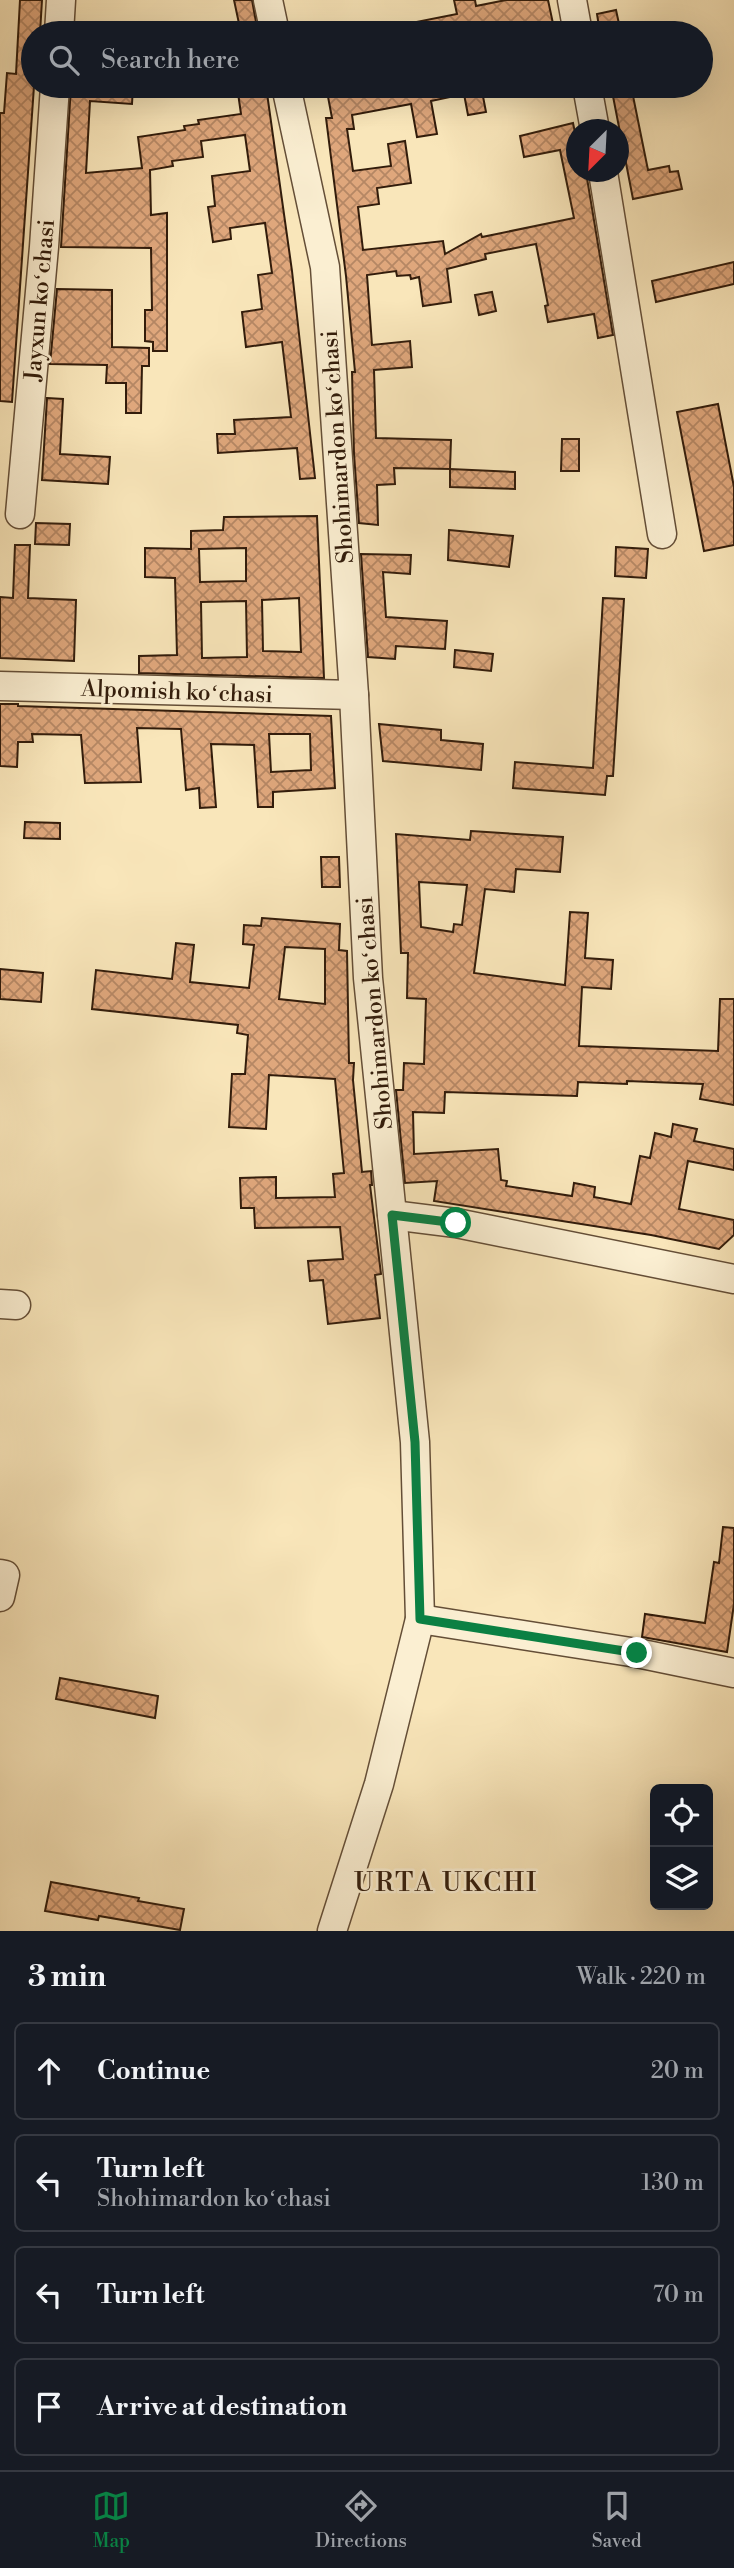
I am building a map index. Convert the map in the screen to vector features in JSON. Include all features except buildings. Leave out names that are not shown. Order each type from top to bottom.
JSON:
[{"type":"street","points":[[60,21],[61,0]]},
{"type":"street","points":[[268,0],[272,21]]},
{"type":"street","points":[[572,0],[576,21]]},
{"type":"street","name":"Jayxun koʻchasi","points":[[20,514],[54,98]]},
{"type":"street","name":"Shohimardon koʻchasi","points":[[289,98],[325,267],[354,695],[368,978],[415,1442],[420,1619],[379,1784],[332,1931]]},
{"type":"street","points":[[589,98],[593,119]]},
{"type":"street","points":[[605,182],[662,534]]},
{"type":"street","name":"Alpomish koʻchasi","points":[[0,686],[354,695]]},
{"type":"street","points":[[392,1215],[456,1223],[734,1279]]},
{"type":"street","points":[[0,1574],[5,1575],[0,1597]]},
{"type":"street","points":[[420,1619],[637,1653],[734,1673]]},
{"type":"district","name":"URTA UKCHI","points":[[446,1882]]},
{"type":"route","points":[[456,1223],[392,1215],[415,1442],[420,1619],[637,1653]]}]
